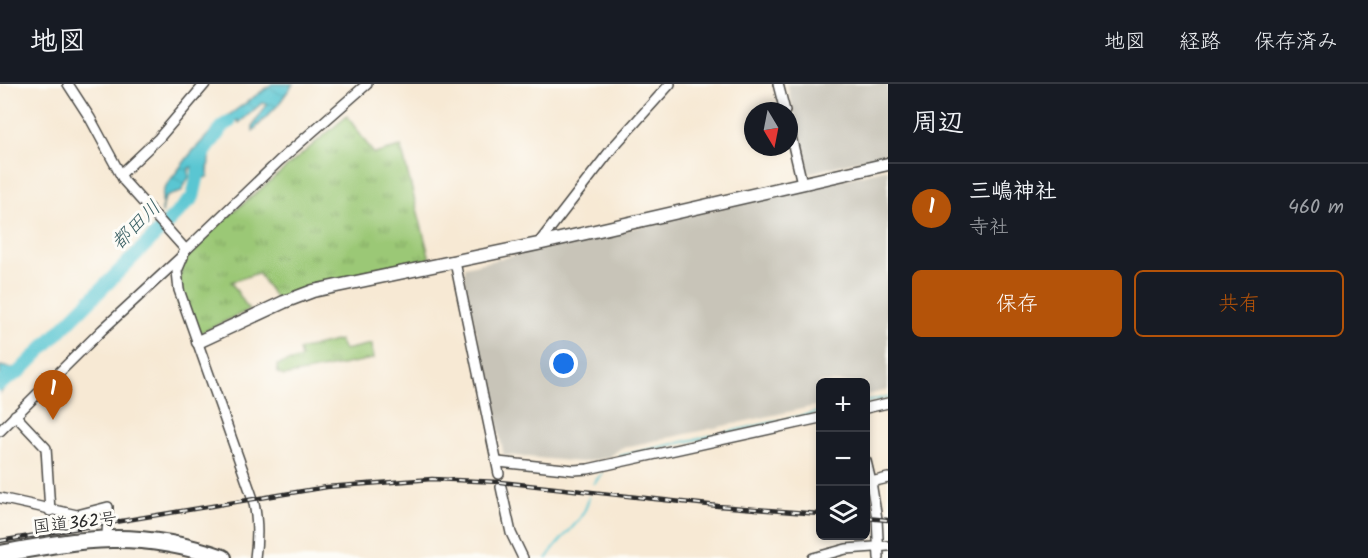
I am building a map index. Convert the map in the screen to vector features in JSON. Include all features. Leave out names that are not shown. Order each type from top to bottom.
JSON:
[{"type":"highway","name":"国道362号","points":[[0,554],[66,542],[107,538],[160,541],[195,548],[223,558]]},
{"type":"street","points":[[68,84],[90,118],[122,177],[186,250]]},
{"type":"street","points":[[122,177],[205,84]]},
{"type":"street","points":[[0,430],[279,161],[367,84]]},
{"type":"street","points":[[538,244],[614,146],[670,84]]},
{"type":"street","points":[[778,84],[783,102]]},
{"type":"street","points":[[796,156],[802,183]]},
{"type":"street","points":[[198,342],[313,291],[538,244],[888,164]]},
{"type":"street","points":[[186,250],[177,271],[179,290],[253,499],[258,539],[255,558]]},
{"type":"street","points":[[455,262],[499,474]]},
{"type":"street","points":[[870,407],[888,403]]},
{"type":"street","points":[[15,415],[46,448],[50,511]]},
{"type":"street","points":[[498,462],[574,471],[816,419]]},
{"type":"street","points":[[870,478],[883,546],[879,558]]},
{"type":"street","points":[[871,482],[888,478]]},
{"type":"street","points":[[501,487],[511,533],[523,558]]},
{"type":"street","points":[[0,498],[76,515],[108,507],[107,538]]},
{"type":"street","points":[[813,558],[846,549],[883,546]]},
{"type":"shaded area","points":[[787,84],[888,84],[888,153],[809,173],[798,128],[798,102],[791,102]]},
{"type":"shaded area","points":[[888,169],[888,390],[870,394],[870,378],[816,378],[816,406],[621,448],[608,458],[582,462],[504,455],[464,279],[465,267]]},
{"type":"green space","points":[[347,116],[374,154],[401,147],[431,263],[277,300],[258,273],[231,282],[249,310],[196,335],[178,304],[180,276],[185,253]]},
{"type":"green space","points":[[339,340],[344,350],[372,344],[373,359],[284,376],[278,373],[277,365],[301,358],[299,350]]},
{"type":"water","points":[[272,84],[293,84],[278,105],[253,131],[253,125],[267,104],[262,103],[239,123],[238,120],[234,122],[216,136],[209,143],[214,144],[209,158],[208,176],[205,178],[204,176],[203,163],[192,174],[192,167],[189,168],[189,177],[181,192],[166,197],[162,214],[162,195],[165,187],[191,153],[222,120]]},
{"type":"water","points":[[0,366],[18,369],[0,393]]},
{"type":"waterway","name":"都田川","points":[[0,384],[20,371],[193,197],[202,156],[223,126],[229,122]]},
{"type":"waterway","points":[[870,401],[888,397]]},
{"type":"waterway","points":[[620,456],[816,413]]},
{"type":"waterway","points":[[594,483],[603,473]]},
{"type":"waterway","points":[[547,558],[582,515],[589,497]]},
{"type":"railway","points":[[0,541],[327,487],[432,479],[500,482],[718,506],[816,514]]},
{"type":"railway","points":[[870,518],[888,520]]},
{"type":"place","name":"三嶋神社","points":[[53,420]]}]
